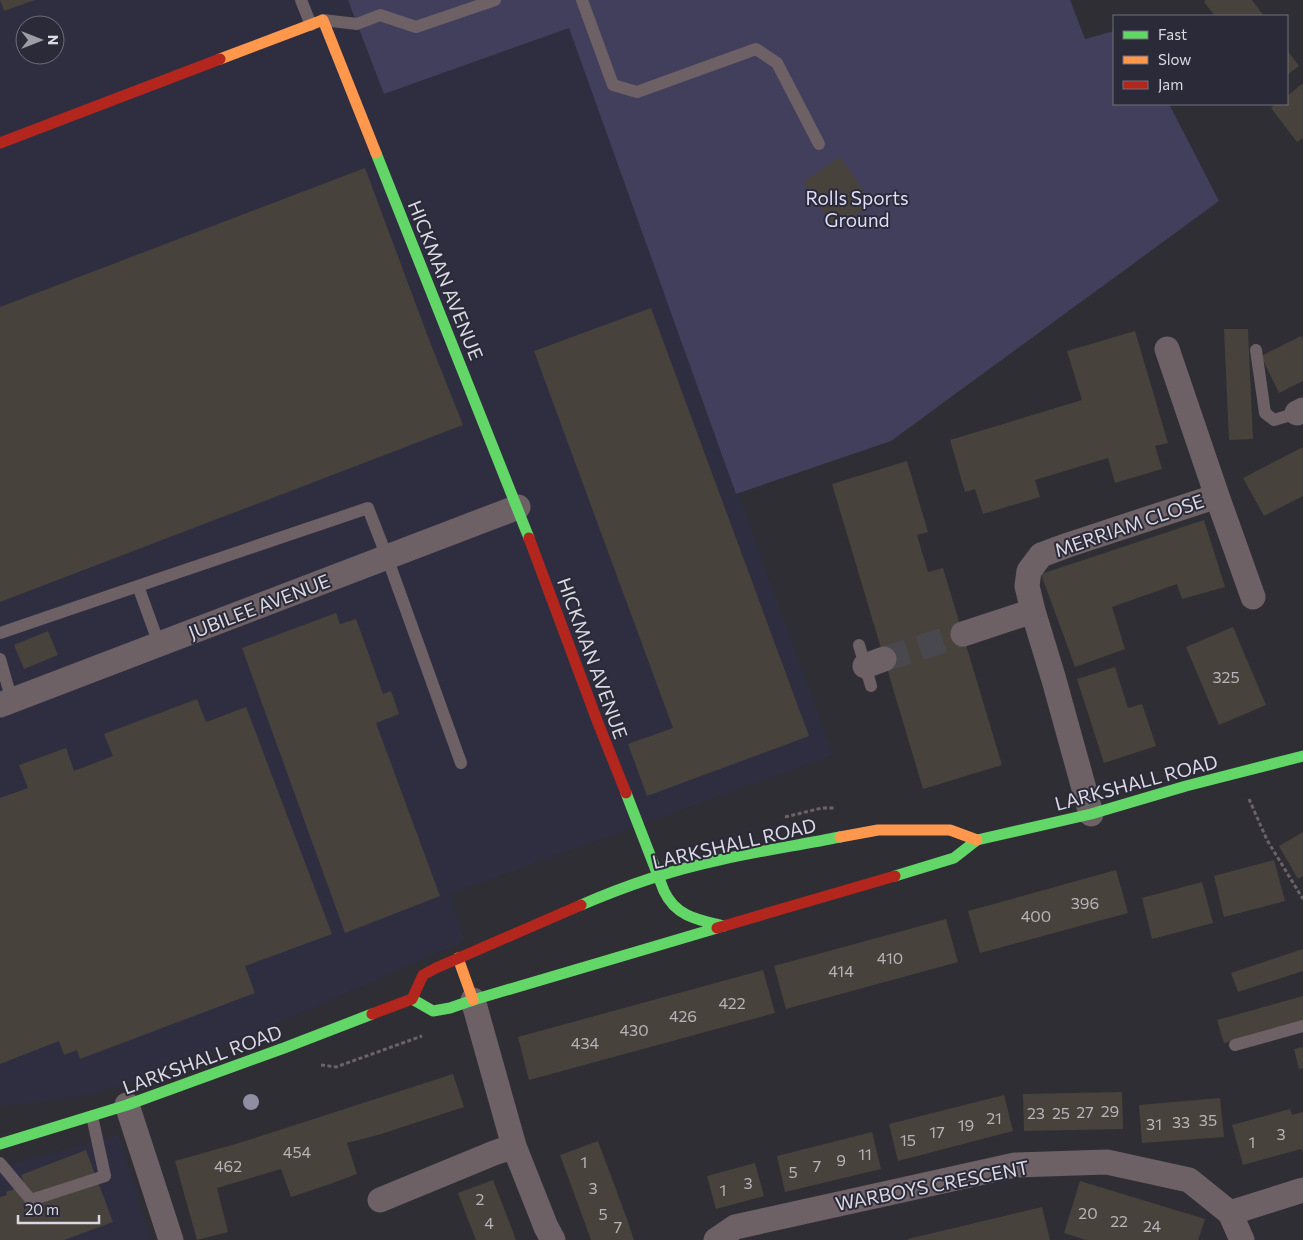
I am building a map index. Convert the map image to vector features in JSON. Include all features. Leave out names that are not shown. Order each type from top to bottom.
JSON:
[{"type":"main road","points":[[0,143],[323,20]]},
{"type":"main road","name":"HICKMAN AVENUE","points":[[323,20],[518,506],[598,722],[668,899],[675,907],[691,918],[724,926]]},
{"type":"main road","name":"LARKSHALL ROAD","points":[[433,1011],[450,1008],[954,858],[977,840],[1091,814],[1186,786],[1303,756]]},
{"type":"main road","name":"LARKSHALL ROAD","points":[[0,1144],[127,1105],[412,999],[423,975],[584,904],[658,876],[718,860],[878,830],[950,830],[977,840]]},
{"type":"main road","points":[[458,958],[473,1000]]},
{"type":"main road","points":[[412,999],[433,1011]]},
{"type":"street","name":"MERRIAM CLOSE","points":[[1167,350],[1252,597]]},
{"type":"street","name":"MERRIAM CLOSE","points":[[1091,814],[1033,611],[1027,586],[1029,570],[1041,555],[1217,496]]},
{"type":"street","name":"JUBILEE AVENUE","points":[[6,703],[518,506]]},
{"type":"street","points":[[963,634],[1033,611]]},
{"type":"street","points":[[473,1000],[514,1146],[553,1240]]},
{"type":"street","points":[[127,1105],[171,1240]]},
{"type":"street","points":[[380,1200],[494,1152],[514,1146]]},
{"type":"street","name":"WARBOYS CRESCENT","points":[[716,1240],[735,1227],[1015,1165],[1107,1162],[1189,1180],[1230,1213],[1242,1240]]},
{"type":"street","points":[[1230,1213],[1303,1190]]},
{"type":"lane","points":[[301,0],[310,25]]},
{"type":"lane","points":[[323,20],[357,24],[380,15],[416,27],[495,0]]},
{"type":"lane","points":[[582,0],[613,85],[637,92],[756,50],[777,63],[819,144]]},
{"type":"lane","points":[[1256,350],[1265,414],[1274,420],[1300,411]]},
{"type":"lane","points":[[0,633],[368,508],[461,763]]},
{"type":"lane","points":[[138,586],[159,644]]},
{"type":"lane","points":[[0,659],[6,703]]},
{"type":"lane","points":[[1235,1045],[1303,1026]]},
{"type":"lane","points":[[0,1163],[31,1200],[105,1176],[92,1116]]},
{"type":"path","points":[[1249,800],[1267,840],[1303,899]]},
{"type":"path","points":[[284,1048],[307,1063],[336,1067],[425,1034],[433,1011]]},
{"type":"shaded area","points":[[0,0],[348,0],[385,94],[569,27],[833,755],[450,894],[465,941],[258,1032],[104,1092],[37,1103],[0,1106]]},
{"type":"shaded area","points":[[119,1135],[151,1240],[0,1240],[0,1167]]},
{"type":"green space","name":"Rolls Sports Ground","points":[[348,0],[1070,0],[1085,39],[1113,31],[1113,105],[1170,105],[1219,201],[891,441],[736,494],[569,28],[384,94]]},
{"type":"building","points":[[0,0],[35,0],[4,11]]},
{"type":"building","points":[[1206,0],[1252,0],[1263,15],[1214,15],[1204,2]]},
{"type":"building","points":[[1288,51],[1299,66],[1288,74]]},
{"type":"building","points":[[1303,85],[1303,138],[1297,142],[1271,108],[1275,105],[1288,105],[1288,95]]},
{"type":"building","points":[[840,157],[873,204],[835,229],[803,182]]},
{"type":"building","points":[[365,168],[463,425],[0,602],[0,307]]},
{"type":"building","points":[[651,308],[809,736],[647,796],[628,744],[673,728],[534,351]]},
{"type":"building","points":[[1224,329],[1248,329],[1253,439],[1229,440]]},
{"type":"building","points":[[1135,331],[1168,443],[1155,446],[1162,469],[1115,483],[1108,458],[1035,480],[1040,497],[983,514],[975,489],[965,492],[950,440],[1082,400],[1067,351]]},
{"type":"building","points":[[1301,336],[1303,339],[1303,381],[1279,393],[1261,356]]},
{"type":"building","points":[[1303,447],[1303,496],[1264,516],[1243,478]]},
{"type":"building","points":[[907,461],[928,532],[917,535],[928,572],[943,568],[1002,765],[923,789],[832,484]]},
{"type":"building","points":[[1204,520],[1225,587],[1182,599],[1177,584],[1112,607],[1125,649],[1075,667],[1041,574]]},
{"type":"building","points":[[336,613],[340,624],[356,619],[383,694],[391,691],[399,714],[376,723],[440,896],[345,933],[242,648]]},
{"type":"building","points":[[1233,627],[1266,705],[1219,725],[1186,647]]},
{"type":"building","points":[[48,631],[58,655],[24,669],[14,645]]},
{"type":"building","points":[[1115,667],[1128,708],[1142,704],[1156,746],[1104,763],[1077,679]]},
{"type":"building","points":[[197,699],[206,722],[246,707],[332,934],[245,966],[255,993],[80,1059],[77,1050],[64,1055],[59,1041],[0,1064],[0,798],[28,788],[19,765],[66,748],[74,771],[113,756],[104,734]]},
{"type":"building","points":[[1303,832],[1303,876],[1298,879],[1279,846]]},
{"type":"building","points":[[1274,860],[1285,901],[1224,917],[1214,876]]},
{"type":"building","points":[[1116,870],[1128,913],[980,953],[968,911]]},
{"type":"building","points":[[1202,882],[1213,923],[1152,939],[1142,898]]},
{"type":"building","points":[[946,919],[958,962],[786,1009],[774,966]]},
{"type":"building","points":[[1303,949],[1303,971],[1238,992],[1231,973]]},
{"type":"building","points":[[763,970],[775,1013],[529,1080],[518,1037]]},
{"type":"building","points":[[1303,996],[1303,1021],[1224,1043],[1217,1020]]},
{"type":"building","points":[[1303,1047],[1303,1068],[1299,1069],[1294,1049]]},
{"type":"building","points":[[453,1074],[464,1107],[347,1143],[357,1174],[291,1197],[281,1169],[217,1188],[228,1232],[197,1240],[175,1161],[239,1143]]},
{"type":"building","points":[[1122,1092],[1123,1129],[1024,1131],[1023,1094]]},
{"type":"building","points":[[1004,1095],[1013,1131],[898,1161],[889,1124]]},
{"type":"building","points":[[1220,1098],[1224,1137],[1142,1143],[1139,1105]]},
{"type":"building","points":[[1290,1109],[1292,1115],[1303,1112],[1303,1152],[1301,1149],[1243,1165],[1232,1125]]},
{"type":"building","points":[[872,1132],[881,1169],[785,1192],[777,1156]]},
{"type":"building","points":[[598,1141],[634,1240],[591,1240],[560,1155]]},
{"type":"building","points":[[86,1150],[113,1222],[64,1240],[0,1240],[0,1197],[7,1195],[6,1192],[25,1185],[21,1175]]},
{"type":"building","points":[[755,1163],[764,1196],[716,1209],[707,1176]]},
{"type":"building","points":[[493,1180],[516,1240],[476,1240],[467,1217],[458,1193]]},
{"type":"building","points":[[1080,1181],[1205,1219],[1198,1240],[1086,1240],[1064,1233]]},
{"type":"building","points":[[1042,1207],[1050,1240],[908,1240],[908,1239]]},
{"type":"tunnel","points":[[884,659],[963,634]]},
{"type":"traffic: fast","points":[[376,153],[529,538]]},
{"type":"traffic: fast","points":[[895,876],[954,858],[977,840],[1091,814],[1186,786],[1303,756]]},
{"type":"traffic: fast","points":[[626,793],[669,900],[675,907],[689,916],[724,926]]},
{"type":"traffic: fast","points":[[581,905],[632,885],[701,864],[840,837]]},
{"type":"traffic: fast","points":[[412,999],[433,1011],[450,1008],[717,928]]},
{"type":"traffic: fast","points":[[0,1144],[127,1105],[372,1014]]},
{"type":"traffic: slow","points":[[220,59],[323,20],[376,153]]},
{"type":"traffic: slow","points":[[840,837],[878,830],[950,830],[977,840]]},
{"type":"traffic: slow","points":[[458,958],[473,1000]]},
{"type":"traffic: jam","points":[[0,143],[220,59]]},
{"type":"traffic: jam","points":[[529,538],[626,793]]},
{"type":"traffic: jam","points":[[717,928],[895,876]]},
{"type":"traffic: jam","points":[[372,1014],[412,999],[423,975],[436,968],[581,905]]}]
